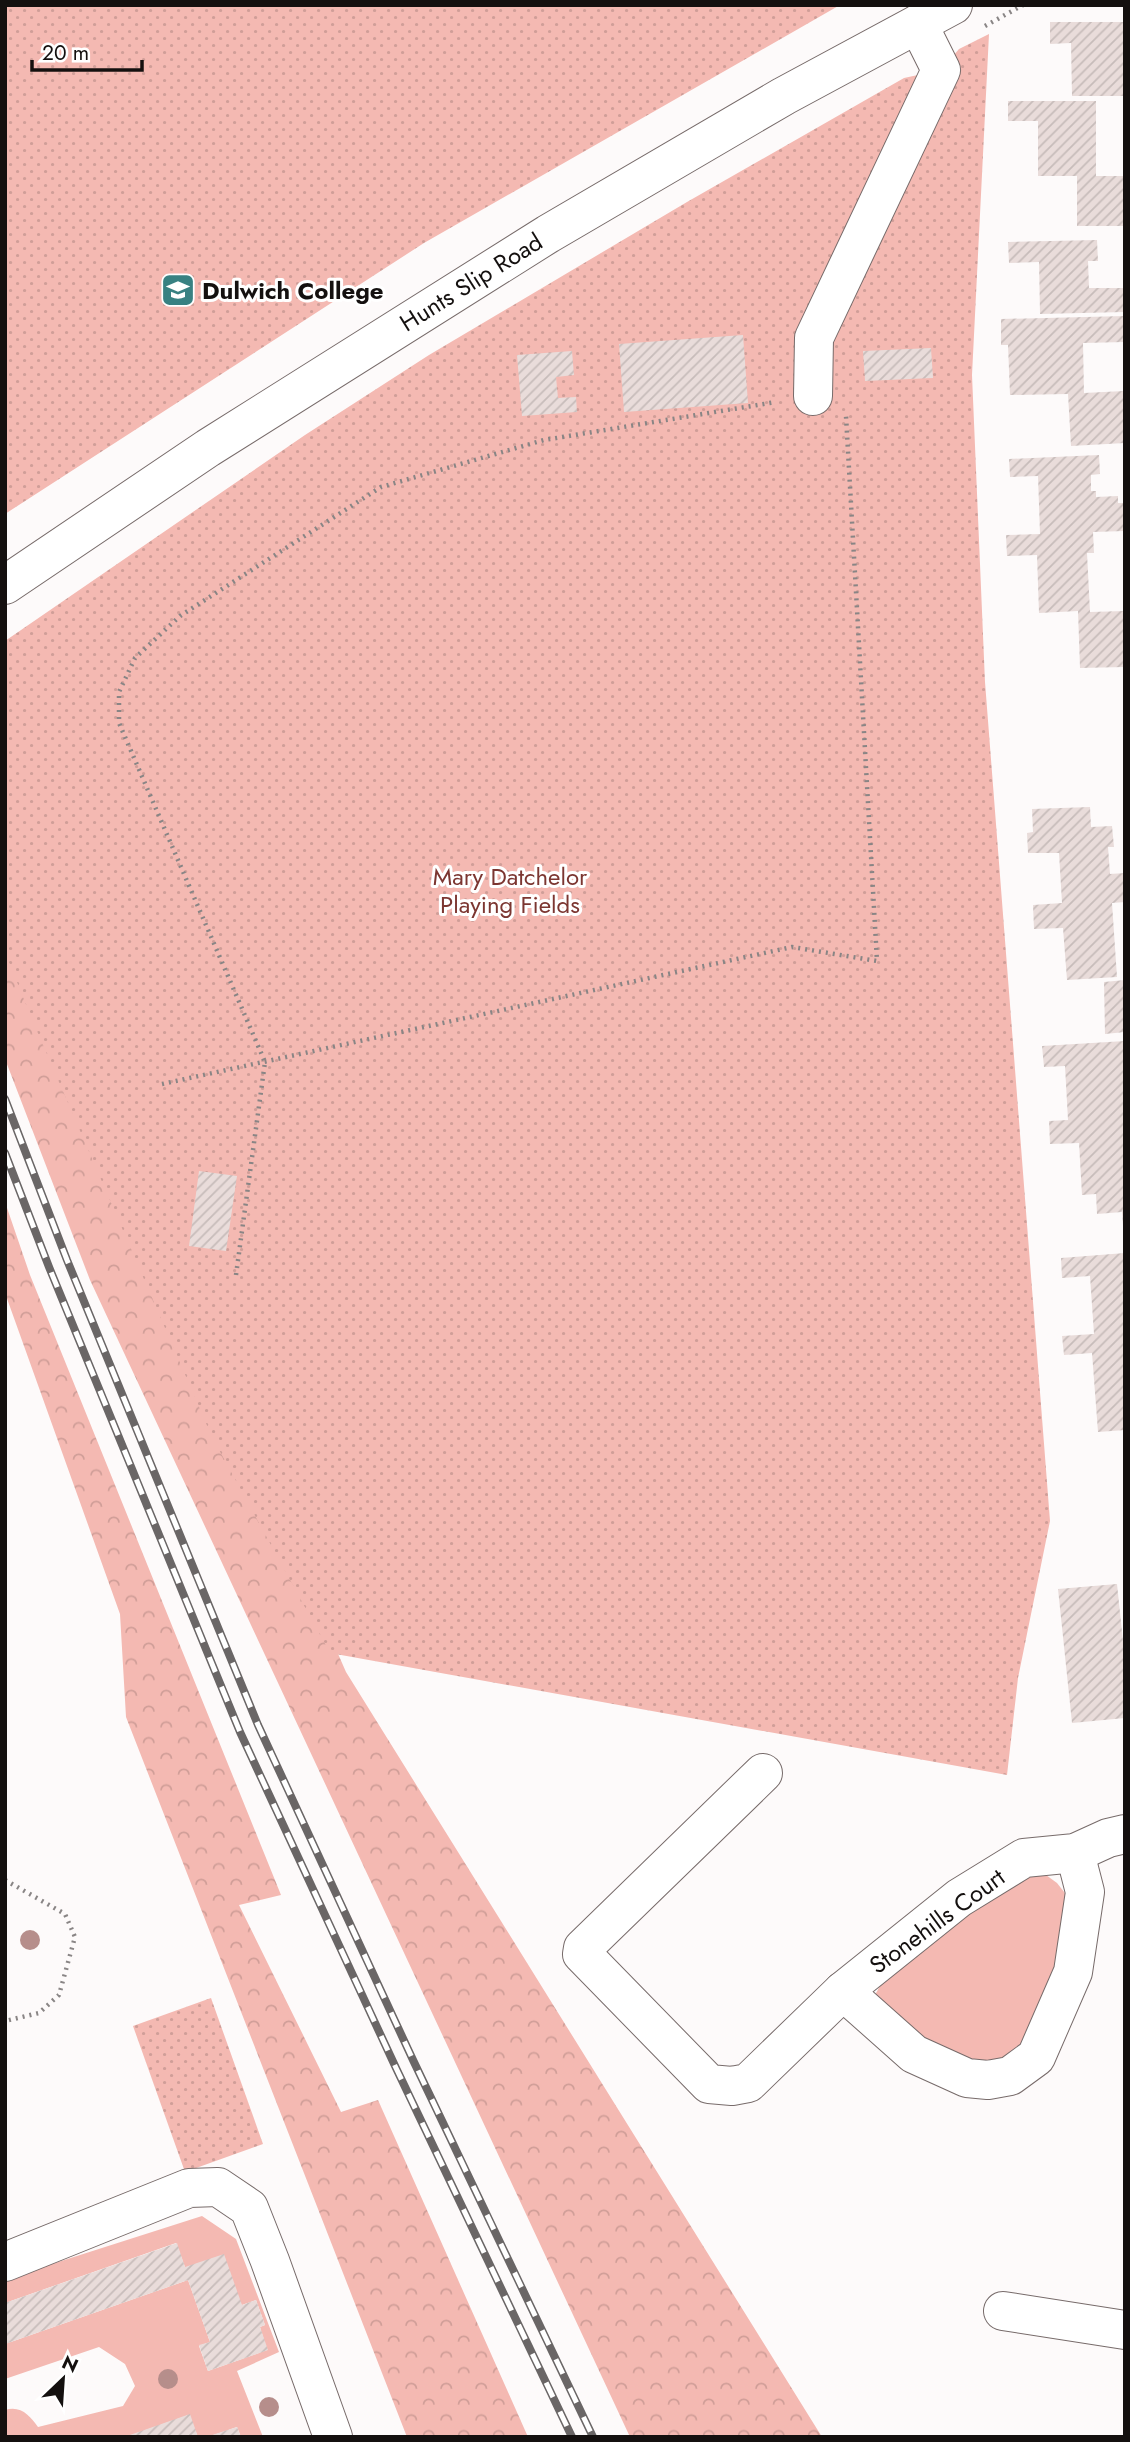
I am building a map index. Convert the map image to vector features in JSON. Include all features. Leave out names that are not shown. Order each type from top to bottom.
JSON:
[{"type":"street","name":"Hunts Slip Road","points":[[5,585],[208,449],[548,234],[784,96],[918,24],[965,18]]},
{"type":"street","points":[[813,396],[814,338],[941,70],[918,24]]},
{"type":"street","name":"Stonehills Court","points":[[763,1773],[583,1948],[582,1954],[709,2084],[732,2086],[748,2083],[843,1991],[960,1898],[1024,1858],[1075,1853],[1108,1838],[1125,1834]]},
{"type":"street","name":"Stonehills Court","points":[[843,1991],[914,2054],[967,2078],[988,2080],[1010,2076],[1036,2057],[1073,1972],[1085,1892],[1075,1853]]},
{"type":"street","points":[[5,2262],[189,2188],[218,2187],[249,2208],[333,2437]]},
{"type":"street","points":[[1003,2311],[1125,2330]]},
{"type":"path","points":[[965,18],[1023,5]]},
{"type":"path","points":[[162,1084],[265,1062],[792,947],[877,961],[845,399],[813,396],[544,440],[382,487],[180,616],[135,658],[119,692],[119,723],[265,1062],[236,1275]]},
{"type":"path","points":[[5,1880],[65,1914],[75,1937],[59,1995],[39,2013],[5,2021]]},
{"type":"green space","name":"Dulwich College","points":[[5,5],[840,5],[424,243],[5,514]]},
{"type":"green space","name":"Mary Datchelor Playing Fields","points":[[989,34],[972,375],[985,682],[1050,1521],[1018,1678],[1007,1775],[330,1653],[212,1437],[5,952],[5,641],[305,435],[429,355],[687,202],[904,78],[941,70],[959,49]]},
{"type":"green space","points":[[5,893],[346,1672],[822,2437],[630,2437],[90,1280],[5,1059]]},
{"type":"green space","points":[[5,1202],[30,1275],[281,1895],[239,1905],[341,2112],[378,2100],[528,2437],[407,2437],[126,1717],[120,1614],[5,1293]]},
{"type":"green space","points":[[1046,1875],[1057,1883],[1068,1897],[1070,1932],[1018,2051],[996,2065],[960,2059],[929,2045],[875,1995],[881,1984],[955,1917],[1027,1876]]},
{"type":"green space","points":[[211,1998],[263,2144],[185,2172],[133,2026]]},
{"type":"green space","points":[[202,2216],[236,2239],[279,2352],[237,2371],[263,2437],[241,2437],[237,2427],[208,2437],[198,2437],[189,2415],[126,2437],[5,2437],[5,2410],[20,2410],[38,2427],[123,2406],[135,2386],[125,2364],[99,2347],[5,2379],[5,2344],[188,2280],[210,2342],[199,2346],[208,2371],[267,2350],[260,2327],[265,2325],[256,2300],[242,2305],[185,2267],[176,2243],[5,2303],[5,2279]]},
{"type":"building","points":[[1050,22],[1125,22],[1125,96],[1072,96],[1071,43],[1050,44]]},
{"type":"building","points":[[1008,101],[1096,101],[1096,176],[1125,176],[1125,226],[1077,226],[1077,176],[1038,176],[1038,121],[1008,121]]},
{"type":"building","points":[[1097,240],[1098,261],[1088,261],[1089,288],[1125,288],[1125,312],[1040,314],[1039,262],[1009,263],[1008,242]]},
{"type":"building","points":[[1125,316],[1125,342],[1083,343],[1084,393],[1124,391],[1125,443],[1071,446],[1068,394],[1010,395],[1008,345],[1001,345],[1001,319]]},
{"type":"building","points":[[743,335],[748,403],[624,412],[619,344]]},
{"type":"building","points":[[931,348],[933,378],[865,381],[863,351]]},
{"type":"building","points":[[572,351],[574,375],[556,377],[558,398],[576,397],[577,412],[522,416],[517,355]]},
{"type":"building","points":[[1099,455],[1100,474],[1091,475],[1091,491],[1096,491],[1096,497],[1118,496],[1118,503],[1125,503],[1125,531],[1093,532],[1094,553],[1087,553],[1090,612],[1125,611],[1125,667],[1080,668],[1078,611],[1039,613],[1037,555],[1007,556],[1006,535],[1040,534],[1038,476],[1010,477],[1009,459]]},
{"type":"building","points":[[1090,807],[1091,827],[1112,826],[1114,847],[1108,847],[1110,874],[1125,873],[1125,902],[1112,903],[1117,977],[1067,980],[1063,928],[1034,929],[1033,905],[1062,903],[1059,853],[1028,853],[1027,833],[1033,832],[1032,809]]},
{"type":"building","points":[[1125,980],[1125,1032],[1105,1034],[1104,982]]},
{"type":"building","points":[[1125,1041],[1123,1226],[1122,1212],[1097,1214],[1096,1194],[1082,1195],[1079,1143],[1050,1144],[1049,1121],[1068,1120],[1065,1066],[1044,1067],[1042,1046]]},
{"type":"building","points":[[199,1171],[237,1176],[226,1251],[189,1246]]},
{"type":"building","points":[[1125,1253],[1125,1430],[1098,1432],[1092,1353],[1064,1355],[1062,1336],[1094,1334],[1090,1276],[1062,1278],[1061,1258]]},
{"type":"building","points":[[1117,1584],[1125,1660],[1125,1718],[1072,1723],[1058,1589]]},
{"type":"building","points":[[177,2243],[185,2267],[224,2254],[242,2305],[256,2300],[265,2325],[260,2327],[268,2350],[208,2371],[199,2345],[210,2342],[188,2280],[5,2344],[5,2303]]},
{"type":"building","points":[[190,2414],[198,2437],[127,2437],[127,2436]]},
{"type":"building","points":[[237,2427],[241,2437],[209,2437],[209,2436]]},
{"type":"railway","points":[[5,1099],[67,1260],[258,1725],[413,2060],[593,2437]]},
{"type":"railway","points":[[5,1153],[49,1267],[240,1732],[572,2437]]},
{"type":"place","name":"Dulwich College","points":[[178,290]]}]
